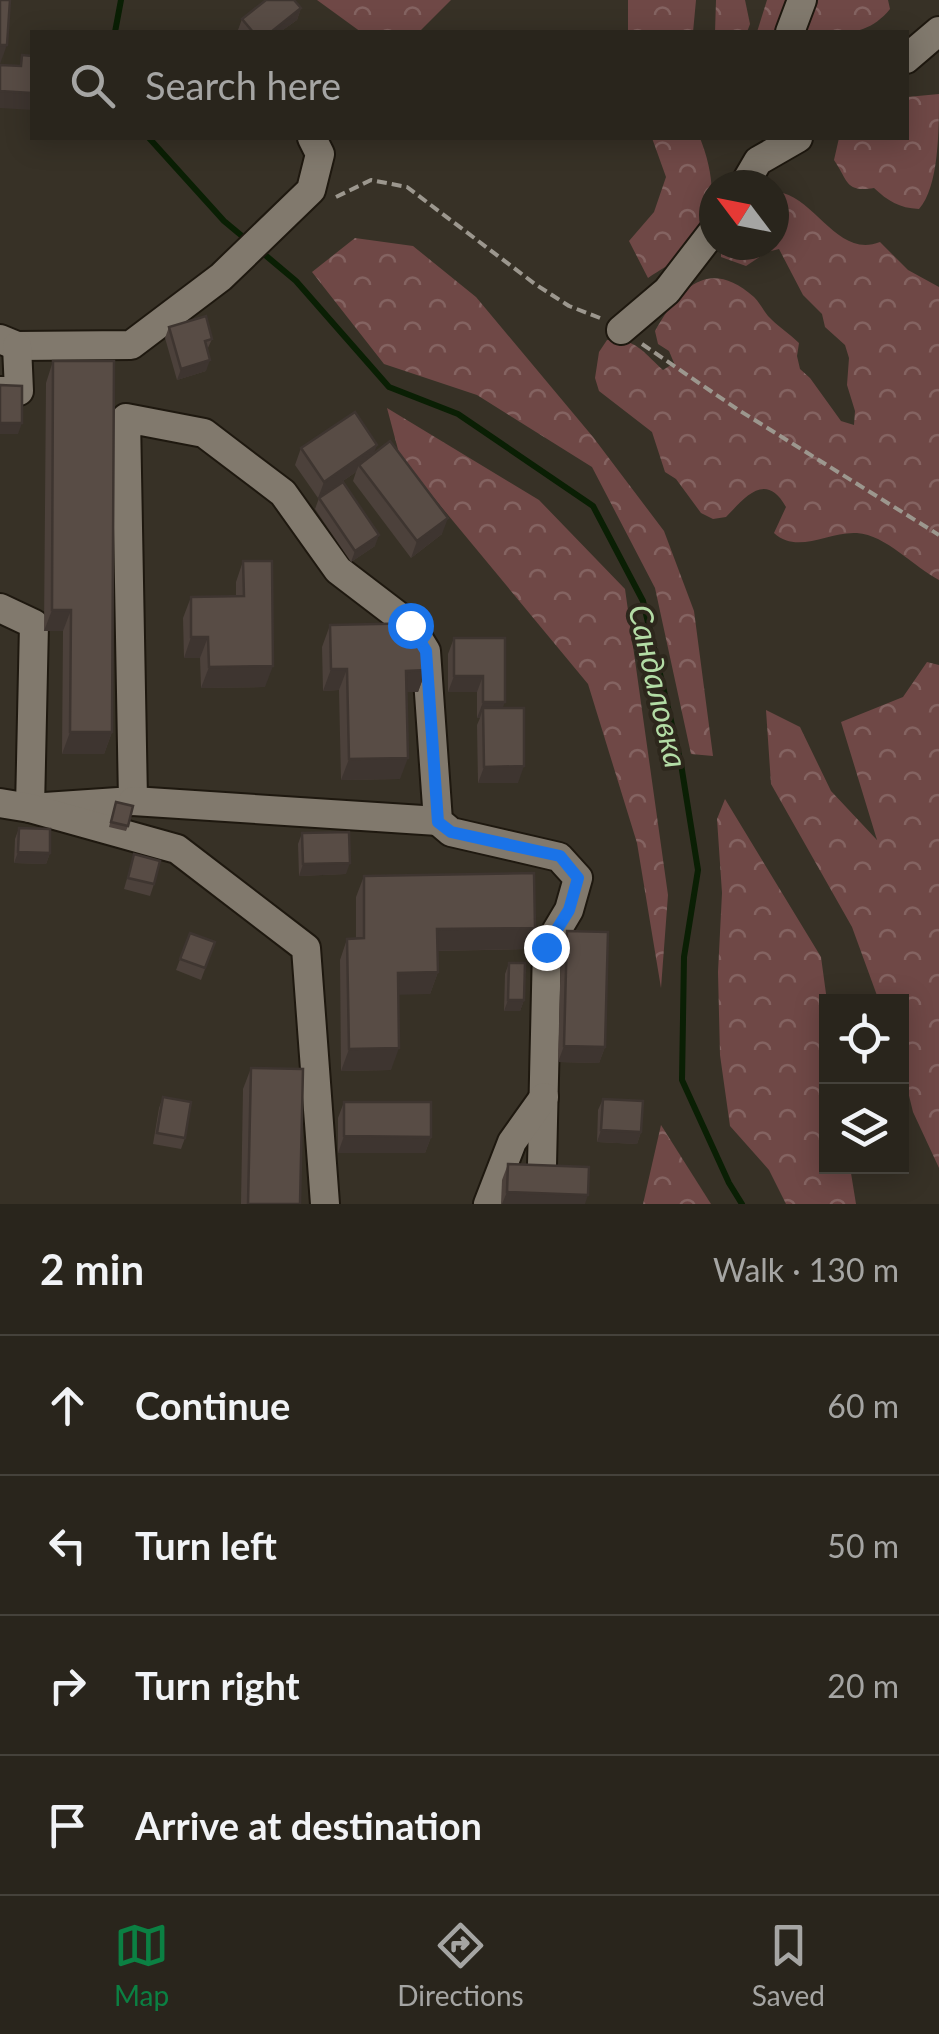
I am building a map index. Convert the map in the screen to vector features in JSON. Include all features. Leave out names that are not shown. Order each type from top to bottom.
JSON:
[{"type":"street","points":[[791,30],[802,0]]},
{"type":"street","points":[[909,56],[939,31]]},
{"type":"street","points":[[0,391],[19,391],[9,342],[131,345],[221,277],[311,190],[320,154],[313,140]]},
{"type":"street","points":[[754,161],[794,140]]},
{"type":"street","points":[[622,330],[668,291],[699,250]]},
{"type":"street","points":[[133,801],[126,418],[204,433],[283,492],[338,570],[410,625],[426,651],[438,822]]},
{"type":"street","points":[[0,608],[34,624],[30,808]]},
{"type":"street","points":[[30,808],[133,801],[438,822],[451,832],[560,856],[578,878],[569,910],[546,947],[542,1165]]},
{"type":"street","points":[[0,803],[178,849],[306,948],[325,1204]]},
{"type":"street","points":[[488,1204],[512,1142],[544,1097]]},
{"type":"green space","points":[[317,0],[451,0],[421,30],[358,30]]},
{"type":"green space","points":[[628,0],[696,0],[693,30],[628,30]]},
{"type":"green space","points":[[716,0],[745,0],[748,30],[715,30]]},
{"type":"green space","points":[[767,0],[788,0],[782,30],[758,30]]},
{"type":"green space","points":[[808,0],[888,0],[890,9],[859,30],[797,30]]},
{"type":"green space","points":[[939,94],[934,172],[919,209],[894,203],[874,188],[852,187],[834,160],[839,140],[909,140],[909,97]]},
{"type":"green space","points":[[653,140],[701,140],[709,170],[699,170],[699,236],[684,254],[648,278],[629,241],[654,212],[666,177]]},
{"type":"green space","points":[[789,196],[852,242],[880,242],[908,270],[939,287],[939,580],[868,535],[846,533],[803,542],[783,539],[774,533],[786,507],[770,490],[755,491],[726,517],[713,519],[701,513],[676,479],[665,472],[652,432],[599,391],[595,378],[599,352],[607,340],[632,344],[663,370],[674,363],[669,351],[658,344],[655,331],[664,316],[696,283],[722,279],[754,297],[772,320],[799,343],[800,369],[841,421],[854,425],[845,345],[825,327],[822,314],[803,295],[785,260],[789,260]]},
{"type":"green space","points":[[355,238],[413,246],[476,297],[593,437],[664,531],[694,611],[713,756],[691,754],[655,588],[592,467],[477,395],[384,364],[312,272]]},
{"type":"green space","points":[[729,260],[755,260],[746,266]]},
{"type":"green space","points":[[387,408],[539,500],[625,589],[668,895],[661,988],[637,843],[588,684],[400,457]]},
{"type":"green space","points":[[927,662],[939,665],[939,1168],[909,1096],[909,994],[876,994],[852,927],[771,784],[766,710],[800,727],[831,791],[877,840],[841,722],[903,697]]},
{"type":"green space","points":[[725,799],[821,957],[826,994],[819,994],[819,1174],[851,1174],[856,1204],[786,1204],[769,1170],[730,1126],[720,1055],[718,972],[722,893],[717,819]]},
{"type":"green space","points":[[661,1125],[711,1204],[643,1204]]},
{"type":"building","points":[[0,0],[10,0],[7,45],[0,45]]},
{"type":"building","points":[[266,0],[294,0],[301,8],[274,30],[251,30],[242,19]]},
{"type":"building","points":[[22,55],[30,56],[30,93],[0,91],[0,65],[21,66]]},
{"type":"building","points":[[206,316],[212,339],[205,341],[210,360],[181,369],[169,327]]},
{"type":"building","points":[[53,361],[114,361],[112,732],[70,732],[71,610],[52,610]]},
{"type":"building","points":[[0,385],[22,386],[22,423],[0,423]]},
{"type":"building","points":[[355,412],[377,445],[324,482],[301,448]]},
{"type":"building","points":[[390,441],[448,518],[417,541],[359,465]]},
{"type":"building","points":[[343,482],[379,535],[355,551],[319,498]]},
{"type":"building","points":[[243,561],[272,561],[273,666],[209,667],[208,637],[191,637],[191,597],[244,596]]},
{"type":"building","points":[[425,623],[426,670],[406,671],[408,758],[349,759],[347,669],[331,669],[330,625]]},
{"type":"building","points":[[454,638],[505,638],[505,702],[483,702],[483,676],[454,676]]},
{"type":"building","points":[[483,708],[524,708],[524,766],[484,767]]},
{"type":"building","points":[[116,802],[133,806],[128,826],[111,822]]},
{"type":"building","points":[[19,828],[50,829],[50,853],[18,852]]},
{"type":"building","points":[[349,832],[350,863],[303,864],[302,833]]},
{"type":"building","points":[[134,854],[160,861],[154,884],[128,878]]},
{"type":"building","points":[[534,873],[535,928],[437,929],[438,972],[398,973],[399,1048],[349,1049],[347,939],[364,938],[364,876]]},
{"type":"building","points":[[567,931],[608,932],[605,1047],[564,1046]]},
{"type":"building","points":[[190,933],[215,942],[205,968],[180,959]]},
{"type":"building","points":[[509,963],[525,963],[524,1000],[508,1000]]},
{"type":"building","points":[[251,1068],[303,1069],[300,1204],[248,1204]]},
{"type":"building","points":[[163,1097],[191,1102],[185,1138],[157,1133]]},
{"type":"building","points":[[603,1099],[643,1101],[641,1132],[601,1130]]},
{"type":"building","points":[[344,1102],[431,1102],[431,1137],[344,1136]]},
{"type":"building","points":[[508,1164],[589,1167],[588,1195],[507,1192]]},
{"type":"waterway","name":"Сандаловка","points":[[115,30],[121,0]]},
{"type":"waterway","name":"Сандаловка","points":[[151,140],[224,221],[248,241]]},
{"type":"waterway","name":"Сандаловка","points":[[258,249],[296,281],[389,387],[458,414],[593,506],[643,601],[681,764],[698,870],[684,957],[682,1080],[742,1204]]},
{"type":"route","points":[[410,625],[426,651],[438,822],[451,832],[560,856],[578,878],[569,910],[546,947]]}]
